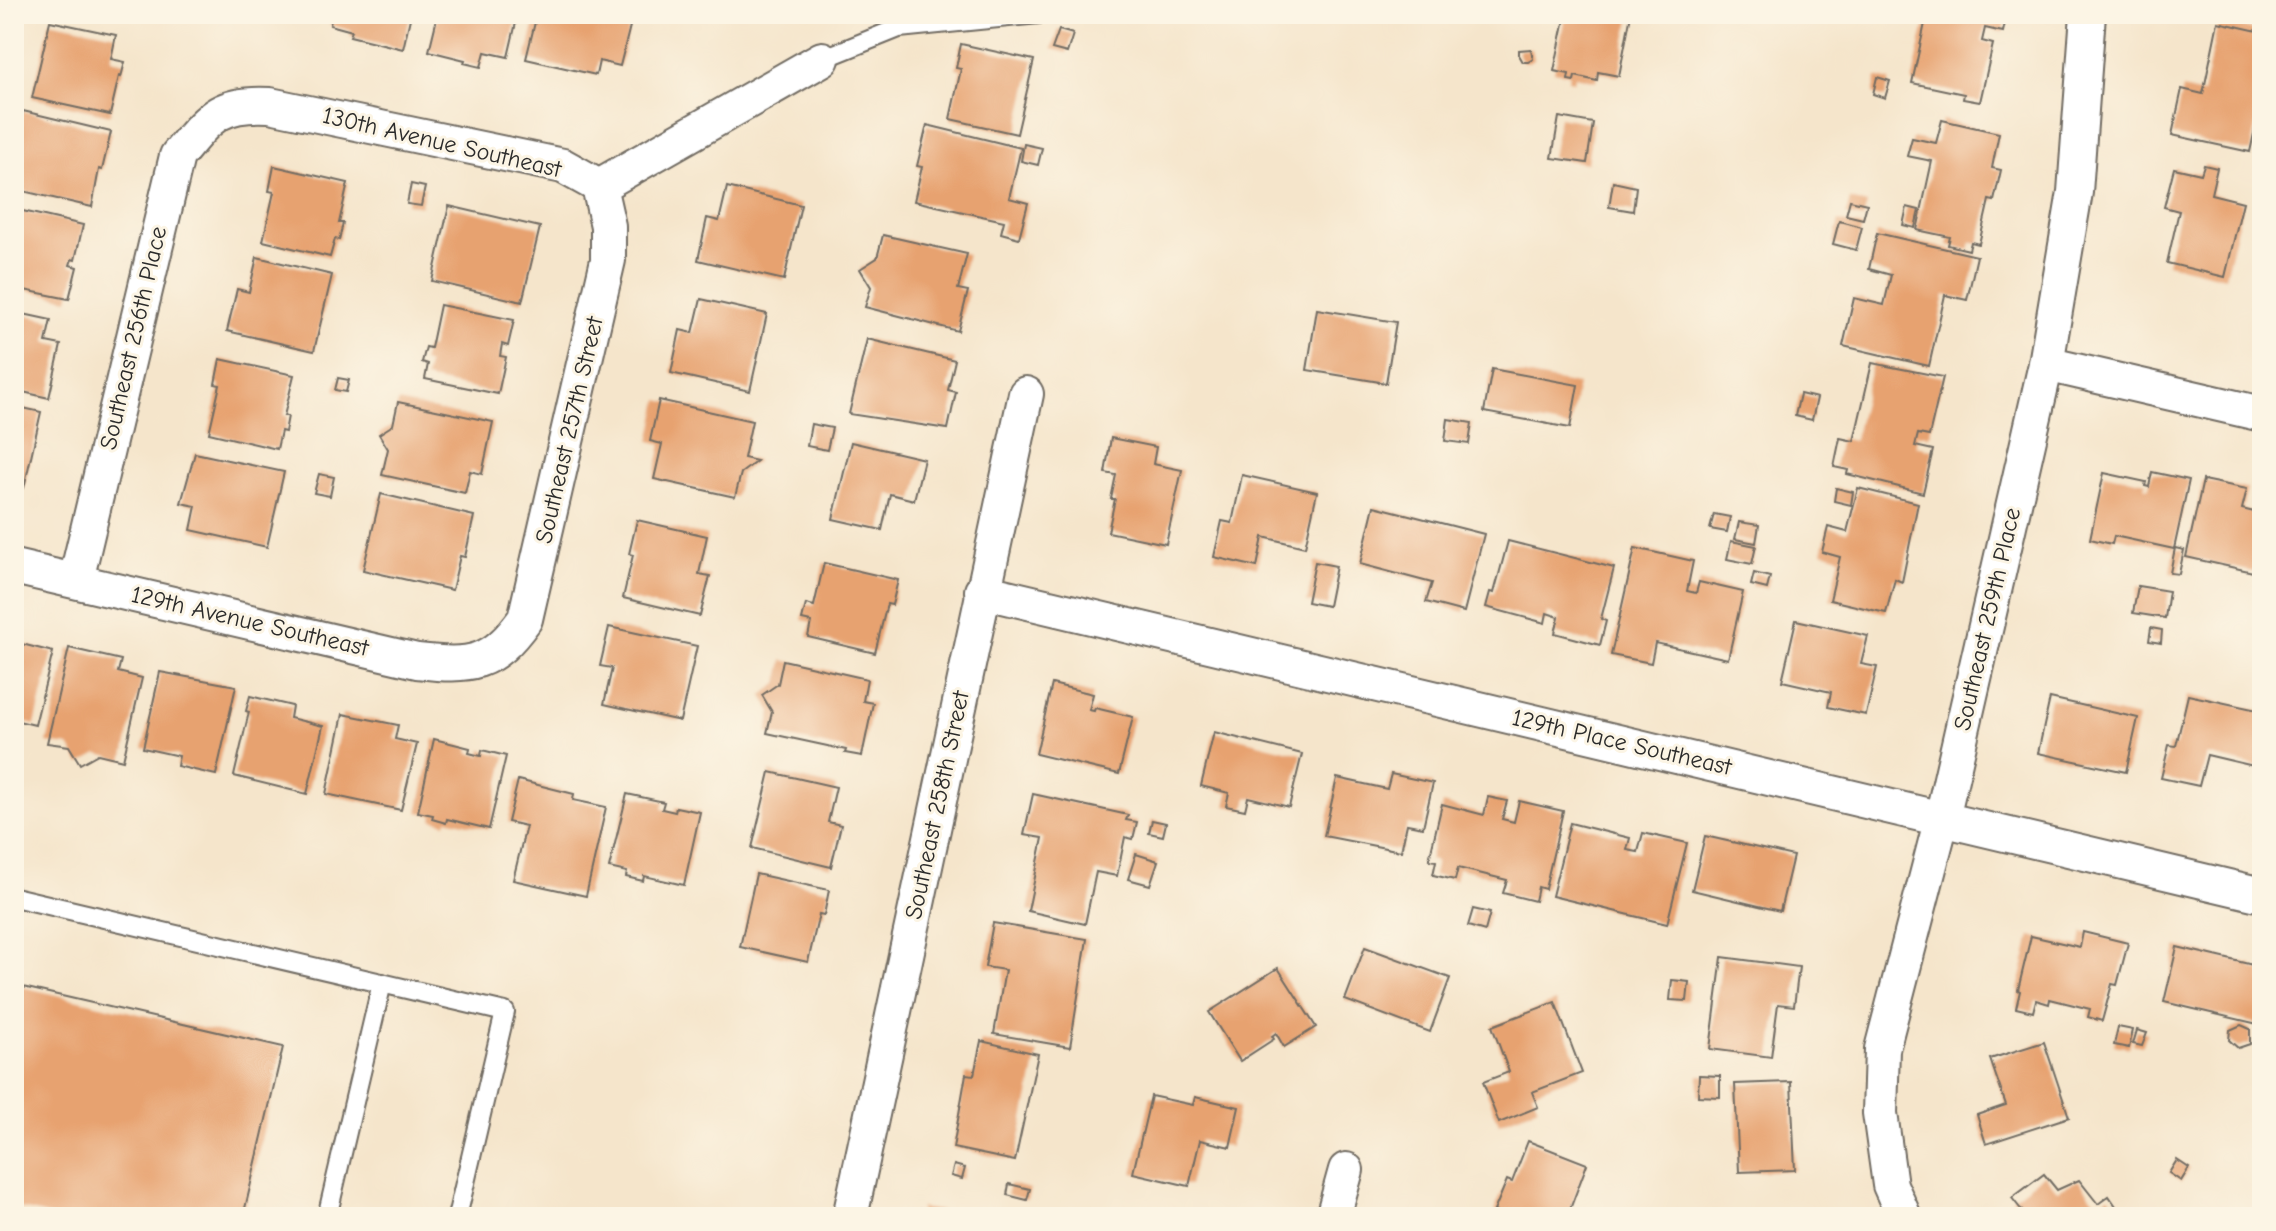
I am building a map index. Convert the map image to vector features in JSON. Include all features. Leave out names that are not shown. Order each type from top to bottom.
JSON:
[{"type":"street","name":"Southeast 259th Place","points":[[1904,1217],[1890,1185],[1880,1113],[1882,1049],[1942,818],[2046,364],[2075,192],[2088,14]]},
{"type":"street","points":[[599,186],[822,59]]},
{"type":"street","name":"130th Avenue Southeast","points":[[219,112],[241,103],[270,105],[563,166],[599,186]]},
{"type":"street","name":"Southeast 256th Place","points":[[76,580],[177,156],[219,112]]},
{"type":"street","name":"Southeast 257th Street","points":[[486,658],[508,643],[525,619],[608,260],[608,226],[599,186]]},
{"type":"street","points":[[2046,364],[2262,414]]},
{"type":"street","name":"Southeast 258th Street","points":[[850,1217],[1026,394]]},
{"type":"street","name":"129th Avenue Southeast","points":[[14,567],[417,661],[455,665],[486,658]]},
{"type":"street","name":"129th Place Southeast","points":[[982,591],[2262,895]]},
{"type":"street","points":[[1333,1217],[1346,1170]]},
{"type":"lane","points":[[822,59],[899,28],[1039,14]]},
{"type":"lane","points":[[14,897],[505,1012],[457,1217]]},
{"type":"lane","points":[[327,1217],[382,983]]},
{"type":"building","points":[[332,14],[411,14],[403,49],[350,36],[352,31],[330,25]]},
{"type":"building","points":[[438,14],[518,14],[508,57],[485,52],[481,67],[429,51]]},
{"type":"building","points":[[537,14],[633,14],[620,66],[599,61],[596,75],[526,59]]},
{"type":"building","points":[[1566,14],[1631,14],[1619,76],[1598,72],[1597,81],[1575,76],[1574,81],[1568,80],[1569,74],[1554,71]]},
{"type":"building","points":[[1927,14],[2007,14],[2003,32],[1985,28],[1982,41],[1993,44],[1980,102],[1963,99],[1964,94],[1912,83]]},
{"type":"building","points":[[50,21],[116,35],[111,59],[125,62],[110,115],[32,98]]},
{"type":"building","points":[[2218,22],[2262,32],[2262,97],[2250,152],[2172,135],[2182,89],[2203,94]]},
{"type":"building","points":[[1059,30],[1073,34],[1067,53],[1052,49]]},
{"type":"building","points":[[961,44],[1034,60],[1017,134],[950,119],[961,69],[956,68]]},
{"type":"building","points":[[1531,49],[1533,59],[1523,62],[1519,50]]},
{"type":"building","points":[[1877,77],[1890,81],[1885,98],[1873,94]]},
{"type":"building","points":[[23,111],[111,132],[102,170],[99,169],[92,207],[14,189],[14,150]]},
{"type":"building","points":[[1559,117],[1593,123],[1587,163],[1552,158]]},
{"type":"building","points":[[1942,120],[1999,133],[1992,168],[2001,170],[1994,201],[1989,200],[1979,244],[1971,242],[1969,250],[1948,245],[1950,237],[1917,230],[1932,161],[1907,156],[1912,138],[1936,143]]},
{"type":"building","points":[[927,125],[1021,148],[1009,198],[1028,203],[1019,238],[1001,233],[1004,221],[914,201],[922,167],[917,166]]},
{"type":"building","points":[[1024,144],[1042,148],[1038,165],[1021,161]]},
{"type":"building","points":[[2204,165],[2217,168],[2211,194],[2243,202],[2225,277],[2167,263],[2179,211],[2164,207],[2174,168],[2201,174]]},
{"type":"building","points":[[274,166],[348,183],[339,223],[343,223],[339,240],[335,239],[330,257],[263,241],[274,192],[269,191]]},
{"type":"building","points":[[1613,182],[1636,187],[1633,211],[1609,207]]},
{"type":"building","points":[[411,184],[425,187],[421,206],[407,204]]},
{"type":"building","points":[[727,187],[801,205],[784,280],[698,260],[707,218],[719,221]]},
{"type":"building","points":[[1850,200],[1867,204],[1863,219],[1846,215]]},
{"type":"building","points":[[449,206],[540,227],[522,302],[432,281]]},
{"type":"building","points":[[1907,207],[1919,210],[1915,228],[1903,225]]},
{"type":"building","points":[[14,209],[83,225],[75,260],[72,259],[70,265],[77,267],[69,299],[14,288]]},
{"type":"building","points":[[1839,221],[1862,227],[1856,250],[1833,244]]},
{"type":"building","points":[[1877,233],[1977,256],[1967,300],[1945,295],[1929,366],[1843,346],[1854,298],[1884,305],[1891,275],[1869,269]]},
{"type":"building","points":[[883,235],[967,254],[958,289],[968,291],[958,331],[865,307],[871,287],[860,269],[877,258]]},
{"type":"building","points":[[257,257],[332,275],[314,351],[227,331],[237,289],[249,292]]},
{"type":"building","points":[[2262,282],[2262,312],[2254,310]]},
{"type":"building","points":[[701,299],[767,314],[750,391],[671,373],[680,330],[693,333]]},
{"type":"building","points":[[440,305],[514,320],[508,346],[502,344],[500,356],[506,357],[498,394],[425,379],[428,364],[422,362],[426,347],[431,348]]},
{"type":"building","points":[[1317,309],[1396,322],[1386,383],[1307,370]]},
{"type":"building","points":[[14,312],[51,320],[46,342],[61,345],[49,398],[14,390]]},
{"type":"building","points":[[867,339],[955,360],[948,390],[956,392],[948,429],[849,414]]},
{"type":"building","points":[[220,359],[294,375],[284,416],[288,416],[285,432],[281,431],[277,449],[209,433],[220,385],[215,384]]},
{"type":"building","points":[[1872,363],[1943,377],[1929,436],[1918,434],[1915,446],[1933,450],[1923,493],[1847,474],[1848,470],[1834,467],[1840,438],[1854,441]]},
{"type":"building","points":[[1492,369],[1578,385],[1570,428],[1484,412]]},
{"type":"building","points":[[338,378],[349,380],[346,392],[335,390]]},
{"type":"building","points":[[1800,394],[1817,398],[1812,420],[1795,416]]},
{"type":"building","points":[[659,400],[752,421],[744,458],[757,461],[741,473],[735,497],[654,479],[662,444],[650,441]]},
{"type":"building","points":[[398,402],[493,422],[482,474],[470,471],[465,493],[382,475],[388,449],[379,434],[393,425]]},
{"type":"building","points":[[14,406],[41,412],[24,488],[14,486]]},
{"type":"building","points":[[1448,419],[1472,423],[1469,444],[1445,441]]},
{"type":"building","points":[[811,424],[832,428],[827,450],[807,446]]},
{"type":"building","points":[[1111,438],[1156,447],[1153,464],[1182,470],[1166,544],[1108,532],[1116,475],[1105,473]]},
{"type":"building","points":[[851,442],[924,459],[914,500],[890,494],[882,530],[833,519]]},
{"type":"building","points":[[195,453],[284,472],[267,547],[191,530],[196,506],[181,503]]},
{"type":"building","points":[[2152,472],[2189,480],[2174,549],[2114,536],[2112,544],[2090,539],[2104,473],[2146,482],[2145,486],[2149,487]]},
{"type":"building","points":[[319,474],[334,477],[330,496],[314,493]]},
{"type":"building","points":[[1242,475],[1317,492],[1305,547],[1263,537],[1257,567],[1214,557],[1222,521],[1232,523]]},
{"type":"building","points":[[2203,480],[2247,489],[2242,509],[2254,512],[2257,499],[2262,500],[2262,574],[2186,557]]},
{"type":"building","points":[[1836,488],[1853,492],[1851,505],[1834,501]]},
{"type":"building","points":[[1858,488],[1918,503],[1902,582],[1895,579],[1886,613],[1830,600],[1840,557],[1822,552],[1828,527],[1847,532]]},
{"type":"building","points":[[381,494],[474,516],[465,557],[460,556],[452,590],[363,570]]},
{"type":"building","points":[[1374,506],[1484,534],[1464,612],[1426,602],[1432,583],[1360,564]]},
{"type":"building","points":[[1714,514],[1730,517],[1727,532],[1710,529]]},
{"type":"building","points":[[637,520],[707,536],[699,574],[710,576],[700,616],[623,598]]},
{"type":"building","points":[[1739,522],[1759,525],[1756,543],[1735,539]]},
{"type":"building","points":[[1508,541],[1614,568],[1601,619],[1606,621],[1600,645],[1555,633],[1559,617],[1547,613],[1545,623],[1486,607],[1490,592],[1494,593]]},
{"type":"building","points":[[1731,541],[1756,546],[1752,564],[1727,559]]},
{"type":"building","points":[[1635,548],[1693,561],[1687,591],[1696,593],[1699,582],[1743,592],[1728,659],[1655,643],[1651,663],[1611,655]]},
{"type":"building","points":[[2175,548],[2184,550],[2179,574],[2170,573]]},
{"type":"building","points":[[1315,562],[1336,566],[1328,606],[1307,602]]},
{"type":"building","points":[[824,563],[898,580],[892,605],[887,604],[875,653],[808,637],[811,622],[802,620],[806,604],[814,606]]},
{"type":"building","points":[[1754,573],[1770,577],[1767,589],[1751,585]]},
{"type":"building","points":[[2138,586],[2169,591],[2165,618],[2133,613]]},
{"type":"building","points":[[1796,620],[1868,636],[1861,664],[1877,667],[1866,715],[1828,707],[1831,692],[1782,681]]},
{"type":"building","points":[[609,627],[697,646],[680,721],[604,704],[612,668],[600,666]]},
{"type":"building","points":[[2151,628],[2162,630],[2161,643],[2149,641]]},
{"type":"building","points":[[14,642],[53,652],[35,725],[14,720]]},
{"type":"building","points":[[69,648],[121,660],[118,672],[142,678],[123,760],[98,754],[80,764],[69,746],[47,743]]},
{"type":"building","points":[[783,660],[867,679],[863,701],[873,703],[862,756],[767,733],[772,712],[762,695],[778,684]]},
{"type":"building","points":[[160,672],[236,686],[216,775],[177,766],[179,756],[143,748]]},
{"type":"building","points":[[1052,684],[1093,694],[1089,710],[1094,711],[1095,708],[1133,717],[1119,774],[1036,754]]},
{"type":"building","points":[[2188,695],[2262,711],[2262,768],[2207,755],[2199,786],[2161,778],[2169,745],[2176,746]]},
{"type":"building","points":[[250,696],[292,706],[290,718],[323,726],[307,794],[234,776]]},
{"type":"building","points":[[2050,698],[2138,718],[2126,772],[2038,753]]},
{"type":"building","points":[[343,714],[398,725],[395,739],[417,744],[401,810],[326,794]]},
{"type":"building","points":[[1214,732],[1302,754],[1289,807],[1248,797],[1245,810],[1226,806],[1229,793],[1201,786]]},
{"type":"building","points":[[434,739],[470,748],[469,753],[481,756],[482,750],[506,756],[489,829],[447,819],[446,823],[432,819],[433,815],[418,812]]},
{"type":"building","points":[[770,772],[836,787],[828,822],[841,825],[831,867],[752,848]]},
{"type":"building","points":[[1391,774],[1433,783],[1423,827],[1407,824],[1401,851],[1324,836],[1337,778],[1387,789]]},
{"type":"building","points":[[518,780],[574,794],[573,800],[606,807],[586,896],[513,880],[526,826],[508,822]]},
{"type":"building","points":[[627,794],[664,802],[662,809],[675,812],[676,807],[700,812],[684,885],[644,876],[643,881],[626,877],[627,872],[609,868]]},
{"type":"building","points":[[1033,794],[1128,815],[1126,820],[1137,822],[1133,839],[1125,837],[1117,876],[1096,872],[1085,924],[1028,911],[1043,838],[1024,835]]},
{"type":"building","points":[[1488,797],[1507,801],[1502,819],[1514,822],[1519,801],[1563,811],[1545,889],[1538,887],[1535,901],[1503,893],[1507,880],[1458,868],[1455,880],[1433,875],[1436,861],[1429,860],[1442,804],[1484,815]]},
{"type":"building","points":[[1152,820],[1166,823],[1163,836],[1149,833]]},
{"type":"building","points":[[1570,823],[1630,838],[1627,850],[1638,852],[1643,833],[1687,843],[1667,924],[1552,896]]},
{"type":"building","points":[[1705,836],[1793,856],[1780,911],[1692,890]]},
{"type":"building","points":[[1136,854],[1158,861],[1150,885],[1128,879]]},
{"type":"building","points":[[756,874],[829,890],[824,915],[819,914],[808,962],[740,947]]},
{"type":"building","points":[[1473,909],[1490,913],[1485,931],[1468,926]]},
{"type":"building","points":[[993,923],[1087,939],[1070,1047],[994,1034],[1005,970],[985,967]]},
{"type":"building","points":[[2083,932],[2128,943],[2117,985],[2112,984],[2102,1021],[2088,1017],[2090,1009],[2050,999],[2049,1004],[2036,1000],[2033,1012],[2016,1008],[2031,936],[2080,947]]},
{"type":"building","points":[[1365,947],[1450,978],[1430,1032],[1345,1000]]},
{"type":"building","points":[[2177,947],[2253,965],[2252,969],[2262,971],[2262,1025],[2164,1002]]},
{"type":"building","points":[[1722,957],[1799,967],[1794,1006],[1778,1004],[1771,1057],[1710,1049]]},
{"type":"building","points":[[1278,968],[1316,1027],[1284,1047],[1276,1033],[1272,1036],[1274,1039],[1240,1061],[1209,1012]]},
{"type":"building","points":[[1672,980],[1689,982],[1687,1001],[1670,1000]]},
{"type":"building","points":[[14,985],[283,1047],[243,1217],[55,1217],[14,1207]]},
{"type":"building","points":[[1555,1002],[1582,1073],[1532,1092],[1538,1107],[1499,1123],[1483,1082],[1509,1072],[1492,1026]]},
{"type":"building","points":[[2241,1025],[2250,1029],[2250,1044],[2238,1048],[2229,1040],[2230,1030]]},
{"type":"building","points":[[2118,1027],[2133,1030],[2129,1048],[2114,1045]]},
{"type":"building","points":[[2137,1030],[2147,1033],[2142,1046],[2133,1044]]},
{"type":"building","points":[[981,1041],[1038,1054],[1015,1161],[953,1148],[966,1074],[974,1075]]},
{"type":"building","points":[[2044,1042],[2069,1117],[1986,1144],[1977,1115],[2006,1105],[1990,1059]]},
{"type":"building","points":[[1699,1075],[1720,1076],[1720,1097],[1698,1096]]},
{"type":"building","points":[[1791,1082],[1795,1170],[1739,1172],[1735,1084]]},
{"type":"building","points":[[1151,1096],[1193,1105],[1195,1097],[1239,1107],[1230,1147],[1200,1140],[1189,1186],[1133,1173]]},
{"type":"building","points":[[1528,1141],[1587,1164],[1567,1217],[1505,1217],[1494,1211],[1507,1180],[1512,1182]]},
{"type":"building","points":[[2177,1160],[2189,1168],[2181,1181],[2169,1173]]},
{"type":"building","points":[[954,1165],[965,1168],[962,1179],[951,1176]]},
{"type":"building","points":[[2044,1174],[2057,1190],[2079,1180],[2098,1204],[2109,1196],[2118,1209],[2108,1217],[2027,1217],[2012,1198]]},
{"type":"building","points":[[1009,1184],[1030,1189],[1027,1200],[1007,1195]]},
{"type":"building","points":[[921,1208],[966,1215],[966,1217],[919,1217]]},
{"type":"building","points":[[547,1209],[547,1217],[538,1217],[537,1210]]}]
